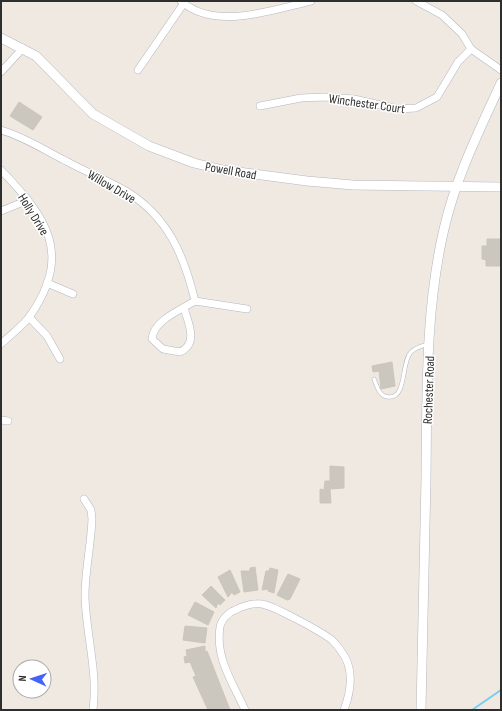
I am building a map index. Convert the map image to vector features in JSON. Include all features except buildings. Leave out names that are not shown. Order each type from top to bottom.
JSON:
[{"type":"street","points":[[138,70],[182,2],[198,10],[222,17],[237,18],[311,1]]},
{"type":"street","points":[[416,1],[442,15],[462,34],[471,49],[501,70]]},
{"type":"street","name":"Powell Road","points":[[1,38],[36,56],[50,68],[93,114],[150,146],[194,164],[223,170],[353,185],[501,187]]},
{"type":"street","points":[[1,72],[23,48]]},
{"type":"street","name":"Winchester Court","points":[[260,106],[301,98],[324,97],[354,99],[398,109],[416,108],[437,97],[458,62],[471,49]]},
{"type":"street","name":"Rochester Road","points":[[421,710],[429,344],[434,279],[444,229],[456,186],[472,144],[501,83]]},
{"type":"street","name":"Willow Drive","points":[[1,130],[29,140],[66,161],[127,192],[158,218],[172,234],[183,257],[194,301]]},
{"type":"street","name":"Holly Drive","points":[[1,170],[28,200],[48,231],[52,250],[47,283],[29,317],[1,344]]},
{"type":"street","points":[[1,211],[28,200]]},
{"type":"street","points":[[47,283],[73,294]]},
{"type":"street","points":[[184,308],[191,337],[188,347],[180,352],[163,349],[152,340],[152,333],[162,322],[194,301],[247,309]]},
{"type":"street","points":[[29,317],[47,336],[60,359]]},
{"type":"street","points":[[84,499],[91,510],[92,519],[85,597],[94,666],[95,696],[93,710]]},
{"type":"street","points":[[245,710],[222,663],[219,643],[220,625],[230,612],[244,606],[261,604],[278,610],[332,641],[346,658],[351,680],[349,696],[344,710]]},
{"type":"lane","points":[[374,379],[378,390],[383,396],[390,397],[396,395],[400,390],[407,358],[410,352],[429,344]]},
{"type":"waterway","points":[[472,710],[501,690]]}]
